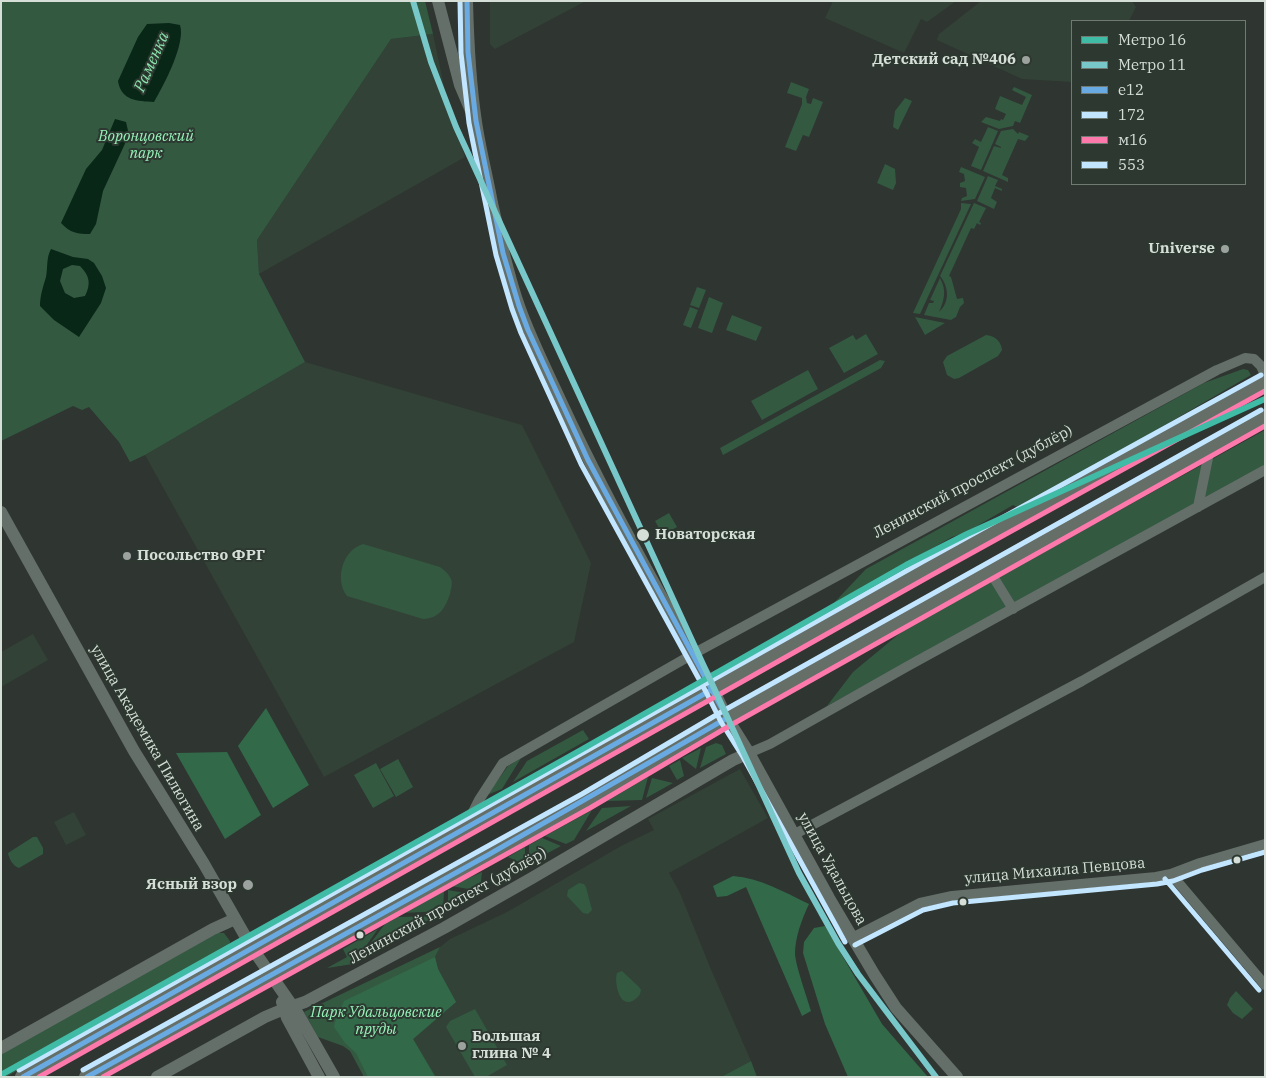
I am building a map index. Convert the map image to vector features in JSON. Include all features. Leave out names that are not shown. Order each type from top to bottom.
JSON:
[{"type":"main road","points":[[23,1077],[713,689],[1265,382]]},
{"type":"main road","points":[[87,1077],[586,801],[727,718],[1265,417]]},
{"type":"street","points":[[438,1],[460,85],[476,121]]},
{"type":"street","points":[[467,1],[468,52],[476,121]]},
{"type":"street","name":"улица Удальцова","points":[[476,121],[503,253],[519,306],[528,330],[588,460],[727,718],[749,753],[852,938],[896,1008],[957,1077]]},
{"type":"street","name":"Ленинский проспект (дублёр)","points":[[464,829],[479,800],[503,763],[693,654],[1217,370],[1245,358],[1254,359],[1261,366],[1265,376]]},
{"type":"street","points":[[1198,507],[1210,448]]},
{"type":"street","points":[[749,753],[770,744],[1265,470]]},
{"type":"street","name":"улица Академика Пилюгина","points":[[1,512],[134,751],[204,864],[252,948],[272,976],[288,1007]]},
{"type":"street","points":[[990,570],[1013,609]]},
{"type":"street","points":[[795,834],[1082,681],[1265,577]]},
{"type":"street","name":"Ленинский проспект (дублёр)","points":[[157,1077],[248,1026],[288,1007],[305,1002],[444,928],[749,753]]},
{"type":"street","name":"улица Михаила Певцова","points":[[852,938],[920,904],[952,896],[1171,874],[1200,863],[1265,844]]},
{"type":"street","points":[[1171,874],[1265,986]]},
{"type":"street","points":[[1,1048],[213,929],[235,919]]},
{"type":"street","points":[[288,1007],[298,1038],[319,1077]]},
{"type":"street","points":[[288,1007],[313,1038],[334,1077]]},
{"type":"shaded area","points":[[490,1],[586,1],[495,49],[490,44]]},
{"type":"shaded area","points":[[833,1],[956,1],[927,22],[921,19],[904,53],[825,18]]},
{"type":"shaded area","name":"Детский сад №406","points":[[981,1],[1132,1],[1136,7],[1130,20],[1071,20],[1071,82],[1022,79],[937,40],[939,34]]},
{"type":"shaded area","points":[[433,34],[448,105],[465,157],[259,274],[257,240],[391,39]]},
{"type":"shaded area","points":[[305,362],[522,425],[591,563],[574,642],[324,777],[145,455]]},
{"type":"shaded area","points":[[33,634],[48,660],[1,687],[1,652]]},
{"type":"shaded area","points":[[740,769],[768,818],[669,873],[680,893],[751,1061],[721,1077],[436,1077],[412,1039],[456,1002],[438,969],[435,957],[440,947],[450,939],[507,912],[621,846],[654,830],[648,819]]},
{"type":"shaded area","points":[[74,812],[86,835],[66,845],[54,822]]},
{"type":"green space","name":"Воронцовский парк","points":[[1,1],[425,1],[433,34],[391,39],[257,240],[259,274],[305,362],[130,462],[119,442],[89,407],[82,410],[73,406],[1,441]]},
{"type":"green space","points":[[791,82],[809,89],[806,97],[807,103],[811,104],[813,98],[823,102],[809,137],[803,135],[796,151],[785,147],[802,104],[802,98],[787,93]]},
{"type":"green space","points":[[1014,87],[1032,95],[1020,123],[1015,121],[1013,126],[999,129],[981,122],[986,117],[1000,121],[1001,119],[1003,120],[1006,114],[995,109],[1000,96],[1022,105],[1026,97],[1012,90]]},
{"type":"green space","points":[[905,98],[912,101],[898,130],[893,127],[895,111]]},
{"type":"green space","points":[[988,127],[998,131],[981,170],[971,166],[979,147],[972,143],[975,139],[981,142]]},
{"type":"green space","points":[[1013,129],[1018,134],[1019,132],[1029,136],[1025,141],[1018,139],[1002,175],[1008,178],[1008,182],[983,171],[994,146],[1001,148],[995,144],[1001,131]]},
{"type":"green space","points":[[885,164],[895,169],[896,183],[893,190],[877,183]]},
{"type":"green space","points":[[961,167],[985,177],[975,199],[961,201],[962,198],[967,196],[966,188],[960,187],[960,183],[965,181],[964,174],[959,172]]},
{"type":"green space","points":[[988,176],[998,180],[995,186],[1002,189],[1002,191],[995,188],[991,198],[997,202],[994,209],[977,201]]},
{"type":"green space","points":[[961,203],[971,204],[920,314],[913,313],[961,209]]},
{"type":"green space","points":[[974,203],[986,208],[979,222],[981,223],[980,225],[977,223],[974,229],[971,228],[949,276],[951,277],[957,299],[963,298],[964,303],[956,317],[951,320],[924,315],[929,303],[934,301],[930,300],[940,278],[944,287],[944,295],[939,312],[945,304],[947,290],[940,276]]},
{"type":"green space","points":[[697,287],[706,290],[699,308],[690,305]]},
{"type":"green space","points":[[709,297],[723,303],[712,333],[698,328]]},
{"type":"green space","points":[[690,307],[698,310],[691,328],[683,325]]},
{"type":"green space","points":[[732,315],[762,327],[756,341],[726,330]]},
{"type":"green space","points":[[915,317],[945,323],[925,335]]},
{"type":"green space","points":[[866,334],[878,354],[844,373],[829,348],[853,335],[856,340]]},
{"type":"green space","points":[[986,335],[992,336],[999,342],[1002,350],[998,356],[959,378],[954,379],[947,375],[943,362],[947,356]]},
{"type":"green space","points":[[880,360],[885,361],[881,368],[723,455],[720,448]]},
{"type":"green space","points":[[1243,369],[1248,370],[1251,375],[1021,509],[1013,505],[965,533],[952,537],[908,562],[885,578],[830,607],[866,569],[1204,383]]},
{"type":"green space","points":[[808,370],[818,389],[762,420],[751,401]]},
{"type":"green space","points":[[1265,430],[1265,465],[827,706],[853,672],[905,629]]},
{"type":"green space","points":[[669,513],[677,527],[663,535],[655,521]]},
{"type":"green space","points":[[363,544],[440,567],[452,581],[450,594],[444,608],[434,617],[423,619],[347,596],[341,582],[343,566],[350,552]]},
{"type":"green space","points":[[266,708],[309,785],[273,808],[238,746]]},
{"type":"green space","points":[[583,730],[589,739],[513,782],[527,761]]},
{"type":"green space","points":[[716,743],[722,745],[726,754],[700,768],[706,747]]},
{"type":"green space","points":[[701,748],[696,769],[682,758]]},
{"type":"green space","points":[[227,752],[261,815],[225,839],[176,753]]},
{"type":"green space","points":[[521,758],[502,789],[487,795],[508,766]]},
{"type":"green space","points":[[398,759],[413,787],[396,797],[380,769]]},
{"type":"green space","points":[[680,760],[684,776],[677,780],[669,766]]},
{"type":"green space","points":[[376,763],[394,796],[373,808],[354,775]]},
{"type":"green space","points":[[648,777],[642,800],[607,801]]},
{"type":"green space","points":[[652,778],[673,783],[646,798]]},
{"type":"green space","points":[[631,806],[586,831],[602,808]]},
{"type":"green space","points":[[592,810],[574,840],[566,844],[545,836]]},
{"type":"green space","points":[[33,837],[37,837],[43,848],[43,854],[19,868],[9,858],[8,853]]},
{"type":"green space","points":[[542,838],[561,846],[529,863],[529,845]]},
{"type":"green space","points":[[525,847],[525,865],[508,857]]},
{"type":"green space","points":[[482,872],[480,891],[451,886]]},
{"type":"green space","points":[[733,876],[743,877],[781,890],[809,904],[799,928],[795,948],[797,966],[811,1011],[802,1016],[746,887],[727,896],[717,897],[713,886]]},
{"type":"green space","points":[[579,883],[584,884],[586,887],[592,910],[588,914],[583,913],[567,896],[568,890]]},
{"type":"green space","points":[[448,890],[476,895],[448,909]]},
{"type":"green space","points":[[444,891],[443,911],[402,913]]},
{"type":"green space","points":[[436,916],[357,961],[385,924],[398,917]]},
{"type":"green space","points":[[825,926],[882,1024],[928,1077],[848,1077],[825,1024],[803,953],[804,942],[814,928]]},
{"type":"green space","points":[[378,929],[353,964],[327,968],[347,957],[343,949]]},
{"type":"green space","points":[[218,933],[224,933],[230,941],[228,951],[6,1077],[1,1077],[1,1053]]},
{"type":"green space","name":"Парк Удальцовские пруды","points":[[440,947],[435,957],[438,969],[456,1002],[413,1039],[436,1077],[364,1077],[350,1051],[343,1046],[318,1037],[304,1012]]},
{"type":"green space","name":"Парк Удальцовские пруды","points":[[435,957],[438,969],[456,1002],[413,1039],[435,1077],[368,1077],[356,1053],[345,1043],[334,1027],[344,1001]]},
{"type":"green space","points":[[622,971],[641,990],[638,997],[629,1002],[621,998],[617,988],[617,973]]},
{"type":"green space","points":[[1236,991],[1253,1009],[1242,1019],[1233,1013],[1227,1005]]},
{"type":"green space","points":[[475,1009],[507,1065],[486,1077],[475,1077],[446,1027],[450,1021]]},
{"type":"green space","points":[[751,1061],[757,1077],[721,1077]]},
{"type":"water","name":"Раменка","points":[[169,23],[180,25],[181,33],[177,53],[163,85],[154,102],[131,99],[123,93],[118,81],[138,37],[147,24]]},
{"type":"water","points":[[115,119],[126,122],[129,135],[103,191],[96,224],[90,234],[74,232],[61,223],[86,169],[102,150]]},
{"type":"water","points":[[51,249],[73,257],[88,259],[94,263],[102,276],[106,288],[101,303],[79,337],[54,320],[40,306]],"holes":[[[72,265],[80,266],[88,277],[88,288],[85,296],[74,298],[65,293],[60,281],[63,269]]]},
{"type":"metro line","name":"11","points":[[413,1],[431,62],[456,127],[799,873],[838,943],[858,974],[936,1077]]},
{"type":"metro line","name":"16","points":[[1,1075],[579,751],[906,565],[967,534],[1265,399]]},
{"type":"transit line","name":"172","points":[[460,1],[461,53],[469,123],[496,255],[521,333],[581,464],[721,722],[743,757],[845,942]]},
{"type":"transit line","name":"е12","points":[[87,1077],[488,855],[727,718],[588,460],[528,330],[519,306],[503,253],[476,121],[468,52],[467,1]]},
{"type":"transit line","name":"553","points":[[19,1070],[922,562],[1261,375]]},
{"type":"transit line","name":"м16","points":[[39,1077],[930,576],[1265,391]]},
{"type":"transit line","name":"553","points":[[83,1070],[582,794],[723,711],[1261,410]]},
{"type":"transit line","name":"м16","points":[[103,1077],[590,808],[731,725],[1265,426]]},
{"type":"transit line","name":"е12","points":[[23,1077],[713,689]]},
{"type":"transit line","name":"172","points":[[855,945],[923,910],[953,903],[1157,884],[1173,881],[1202,870],[1265,852]]},
{"type":"transit line","name":"172","points":[[1165,879],[1259,990]]},
{"type":"place","name":"Детский сад №406","points":[[1026,60]]},
{"type":"place","name":"Universe","points":[[1225,249]]},
{"type":"place","name":"Новаторская","points":[[643,535]]},
{"type":"place","name":"Посольство ФРГ","points":[[127,556]]},
{"type":"place","name":"Ясный взор","points":[[248,885]]},
{"type":"place","name":"Большая глина № 4","points":[[462,1046]]}]
